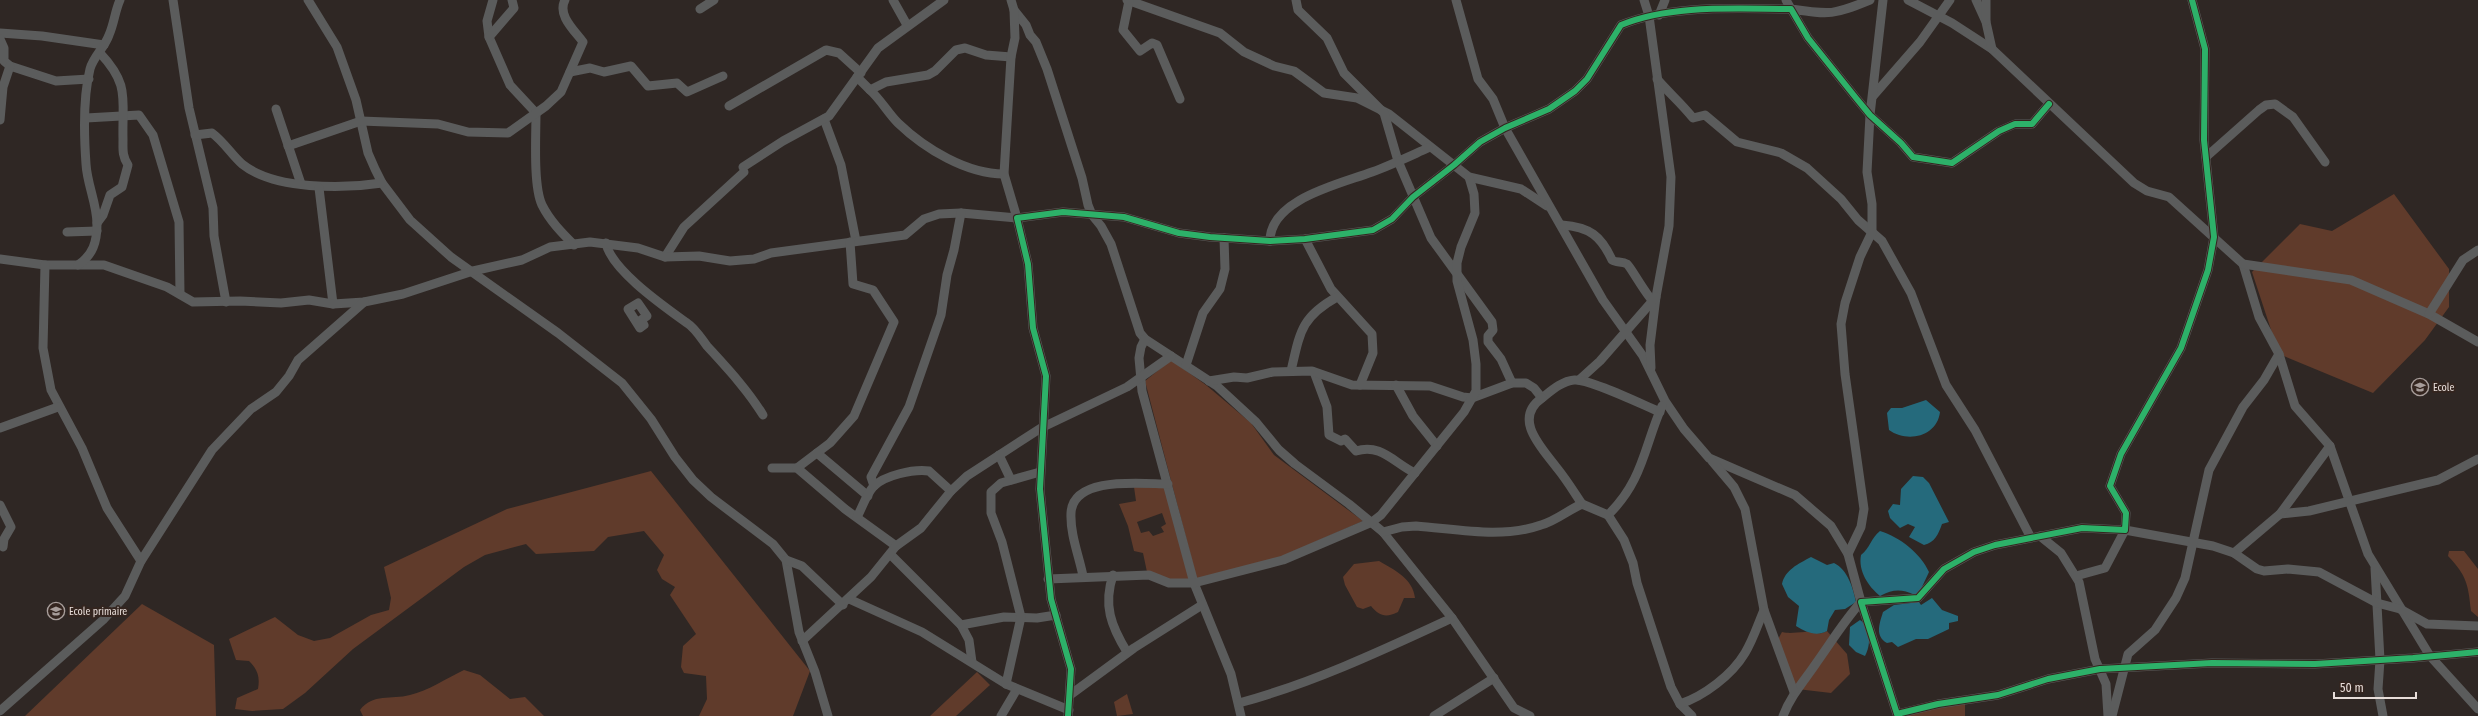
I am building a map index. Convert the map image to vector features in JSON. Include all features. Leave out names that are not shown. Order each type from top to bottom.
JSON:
[{"type":"street","points":[[78,266],[88,259],[94,249],[97,227],[86,164],[86,118],[90,68],[109,36],[120,0]]},
{"type":"street","points":[[173,0],[195,135],[213,208],[214,236],[226,302]]},
{"type":"street","points":[[308,0],[337,47],[361,121],[368,153],[382,183],[410,220],[451,258],[473,271],[499,293],[558,333],[622,383],[651,419],[675,457],[693,480],[711,497],[773,544],[786,560],[798,632],[815,672],[828,716]]},
{"type":"street","points":[[493,0],[487,22],[489,37],[510,85],[536,113],[537,174],[541,203],[554,225],[574,245]]},
{"type":"street","points":[[489,37],[514,8],[512,0]]},
{"type":"street","points":[[288,146],[361,121],[438,124],[468,132],[499,134],[508,133],[536,113],[561,92],[583,42],[564,17],[562,5],[565,0]]},
{"type":"street","points":[[700,9],[714,0]]},
{"type":"street","points":[[893,0],[907,25]]},
{"type":"street","points":[[665,257],[684,227],[744,170],[782,141],[824,119],[832,112],[846,89],[859,75],[878,48],[907,25],[944,0]]},
{"type":"street","points":[[1010,0],[1014,10],[1026,25],[1047,69],[1092,215],[1101,226],[1111,244],[1137,327],[1145,339],[1210,381],[1242,407],[1279,450],[1295,464],[1383,532],[1452,618],[1514,708],[1530,716]]},
{"type":"street","points":[[1180,99],[1157,45],[1152,43],[1140,51],[1123,30],[1128,0],[1220,33],[1244,52],[1274,66],[1294,71],[1324,93],[1357,98],[1384,113],[1398,161],[1438,251],[1457,272],[1492,322],[1492,330],[1488,336],[1488,342],[1501,359],[1512,383]]},
{"type":"street","points":[[1296,0],[1298,10],[1326,38],[1344,73],[1384,113],[1468,177],[1521,188],[1551,209]]},
{"type":"street","points":[[1456,0],[1478,79],[1493,99],[1505,128],[1551,209],[1562,225],[1603,300],[1626,331],[1652,373],[1665,401],[1684,429],[1734,487],[1745,509],[1764,610],[1782,665],[1794,692]]},
{"type":"street","points":[[1644,0],[1654,16],[1657,79],[1671,177],[1669,226],[1654,298],[1650,345],[1652,373]]},
{"type":"street","points":[[1654,16],[1665,0]]},
{"type":"street","points":[[1786,0],[1808,38],[1870,115],[1901,143],[1913,157],[1948,164],[1954,162],[1999,131],[2015,124],[2032,124],[2049,104]]},
{"type":"street","points":[[0,259],[45,266],[104,265],[133,274],[180,294],[193,302],[281,303],[310,300],[333,304],[364,302],[403,294],[473,271],[522,260],[550,248],[606,242],[638,248],[665,257],[699,256],[730,261],[754,259],[771,253],[905,235],[932,215],[961,213],[1017,218],[1063,212],[1124,217],[1179,233],[1270,241],[1305,239],[1373,230],[1392,219],[1413,197],[1454,165],[1480,142],[1505,128],[1561,102],[1587,79],[1621,25],[1654,16],[1717,8],[1791,9],[1827,14],[1842,12],[1870,0]]},
{"type":"street","points":[[1848,554],[1861,527],[1864,509],[1845,374],[1841,324],[1845,303],[1860,257],[1872,232],[1872,204],[1867,172],[1870,115],[1882,0]]},
{"type":"street","points":[[1908,0],[1966,31],[1992,49],[2134,183],[2147,191],[2170,197],[2243,264],[2258,317],[2279,354],[2295,406],[2330,446],[2368,554],[2400,609],[2430,656],[2478,709]]},
{"type":"street","points":[[1873,96],[1920,42],[1950,0]]},
{"type":"street","points":[[1976,0],[1986,22],[1992,49]]},
{"type":"street","points":[[1986,0],[1986,22]]},
{"type":"street","points":[[2076,576],[2106,568],[2125,530],[2126,513],[2110,486],[2121,454],[2181,348],[2204,287],[2214,237],[2206,157],[2205,50],[2192,0]]},
{"type":"street","points":[[786,560],[802,566],[846,602],[922,632],[1006,684],[1068,713],[1071,669],[1051,599],[1048,579],[1040,472],[1046,376],[1033,328],[1028,264],[1017,218],[1004,174],[1011,57],[1015,38],[1014,10]]},
{"type":"street","points":[[0,33],[42,36],[102,49],[121,81],[124,98],[122,117],[123,158],[128,165],[122,187],[110,195],[97,227]]},
{"type":"street","points":[[0,39],[4,48],[4,61],[10,66],[56,81],[89,79]]},
{"type":"street","points":[[870,90],[886,82],[928,74],[935,71],[956,50],[965,48],[986,55],[1011,57]]},
{"type":"street","points":[[729,106],[826,50],[839,53],[900,124],[958,165],[980,173],[1004,174]]},
{"type":"street","points":[[0,120],[3,87],[10,66]]},
{"type":"street","points":[[570,72],[590,68],[604,72],[631,66],[648,86],[677,83],[687,92],[723,76]]},
{"type":"street","points":[[1657,79],[1669,92],[1676,96],[1693,118],[1705,115],[1737,142],[1781,153],[1807,168],[1824,182],[1858,220],[1889,250],[1911,293],[1946,385],[1975,430],[2030,536]]},
{"type":"street","points":[[2206,157],[2259,110],[2266,105],[2275,104],[2293,117],[2325,162]]},
{"type":"street","points":[[276,109],[301,184]]},
{"type":"street","points":[[86,118],[139,115],[153,135],[179,222],[180,294]]},
{"type":"street","points":[[772,468],[797,468],[817,453],[840,432],[854,416],[894,322],[873,290],[853,284],[853,241],[841,165],[824,119]]},
{"type":"street","points":[[195,135],[212,133],[242,163],[266,176],[319,188],[358,187],[382,183]]},
{"type":"street","points":[[1270,241],[1272,224],[1279,216],[1305,197],[1428,148]]},
{"type":"street","points":[[1048,579],[1084,576],[1149,575],[1169,583],[1194,583],[1283,560],[1372,522],[1390,504],[1464,412],[1476,391],[1476,364],[1472,340],[1459,292],[1457,272],[1462,247],[1474,213],[1474,194],[1468,177]]},
{"type":"street","points":[[319,188],[333,304]]},
{"type":"street","points":[[874,486],[871,477],[909,407],[941,315],[947,275],[954,250],[961,213]]},
{"type":"street","points":[[1562,225],[1582,227],[1599,239],[1608,250],[1612,260],[1629,266],[1639,285],[1654,298]]},
{"type":"street","points":[[67,232],[97,227]]},
{"type":"street","points":[[1186,365],[1201,318],[1218,294],[1222,282],[1225,270],[1224,238]]},
{"type":"street","points":[[1305,239],[1324,279],[1337,296],[1372,334],[1373,353],[1360,385]]},
{"type":"street","points":[[606,242],[612,258],[656,302],[690,326],[752,397],[763,415]]},
{"type":"street","points":[[2430,314],[2463,260],[2478,250]]},
{"type":"street","points":[[2243,264],[2351,280],[2430,314],[2478,342]]},
{"type":"street","points":[[45,266],[43,348],[51,390],[58,406],[82,448],[107,508],[142,561]]},
{"type":"street","points":[[1291,371],[1304,324],[1312,313],[1337,296]]},
{"type":"street","points":[[1654,298],[1593,368],[1579,380],[1561,384],[1534,404],[1530,411],[1529,421],[1533,437],[1582,504],[1608,515],[1624,540],[1668,676],[1680,704],[1692,716]]},
{"type":"street","points":[[1,707],[103,620],[125,596],[142,561],[212,450],[251,409],[276,392],[289,376],[298,360],[364,302]]},
{"type":"street","points":[[1145,339],[1139,358],[1140,378],[1194,583],[1222,653],[1239,703],[1241,716]]},
{"type":"street","points":[[2112,716],[2120,694],[2128,654],[2155,630],[2176,598],[2186,578],[2209,470],[2243,407],[2264,380],[2279,354]]},
{"type":"street","points":[[802,641],[846,602],[896,546],[921,528],[951,490],[967,476],[1042,428],[1140,378],[1171,356]]},
{"type":"street","points":[[1210,381],[1234,377],[1247,378],[1291,371],[1314,372],[1343,382],[1360,385],[1430,386],[1463,397],[1472,398],[1512,383],[1530,385],[1542,398]]},
{"type":"street","points":[[1314,372],[1327,407],[1329,435],[1341,441],[1344,439],[1356,451],[1367,448],[1387,453],[1401,466],[1415,473]]},
{"type":"street","points":[[1579,380],[1629,397],[1660,412]]},
{"type":"street","points":[[1396,385],[1413,416],[1437,446]]},
{"type":"street","points":[[1608,515],[1618,505],[1637,478],[1665,401]]},
{"type":"street","points":[[0,428],[58,406]]},
{"type":"street","points":[[2234,553],[2280,514],[2330,446]]},
{"type":"street","points":[[817,453],[868,496]]},
{"type":"street","points":[[999,455],[1011,480]]},
{"type":"street","points":[[1709,458],[1795,495],[1831,526],[1848,554],[1861,602],[1897,715],[1938,704],[1998,695],[2048,679],[2100,669],[2212,663],[2315,664],[2478,652]]},
{"type":"street","points":[[2280,514],[2309,511],[2438,480],[2478,459]]},
{"type":"street","points":[[797,468],[857,517],[896,546]]},
{"type":"street","points":[[857,517],[874,486],[894,476],[922,470],[929,471],[936,475],[951,490]]},
{"type":"street","points":[[1006,684],[1021,617],[1002,542],[991,513],[991,492],[995,486],[1040,472]]},
{"type":"street","points":[[1084,576],[1071,514],[1076,501],[1094,487],[1106,484],[1168,484]]},
{"type":"street","points":[[1383,532],[1416,526],[1502,532],[1522,531],[1543,525],[1582,504]]},
{"type":"street","points":[[0,505],[11,527],[4,539],[3,547]]},
{"type":"street","points":[[1783,716],[1794,692],[1817,662],[1841,625],[1861,602],[1918,598],[1938,574],[1955,562],[1995,544],[2030,536],[2040,536],[2082,528],[2125,530],[2193,543],[2234,553],[2257,569],[2319,572],[2377,603],[2400,609],[2427,624],[2478,626]]},
{"type":"street","points":[[2040,536],[2061,553],[2076,576],[2085,601],[2095,659],[2106,684],[2108,716]]},
{"type":"street","points":[[890,554],[961,625],[970,640],[972,662]]},
{"type":"street","points":[[2375,566],[2380,660],[2378,689],[2383,716]]},
{"type":"street","points":[[1113,575],[1108,590],[1107,604],[1116,634],[1127,652]]},
{"type":"street","points":[[1070,695],[1127,652],[1202,605]]},
{"type":"street","points":[[1680,704],[1700,695],[1735,666],[1745,653],[1764,610]]},
{"type":"street","points":[[961,625],[1004,617],[1043,618],[1056,615]]},
{"type":"street","points":[[1239,703],[1266,696],[1370,656],[1452,618]]},
{"type":"street","points":[[1434,716],[1494,678]]},
{"type":"street","points":[[1001,716],[1017,689]]},
{"type":"shaded area","points":[[2394,194],[2449,269],[2449,307],[2425,340],[2373,393],[2279,354],[2252,272],[2300,224],[2332,231]]},
{"type":"shaded area","points":[[1171,360],[1206,385],[1251,423],[1274,455],[1363,521],[1283,556],[1197,580],[1145,381]]},
{"type":"shaded area","points":[[651,471],[810,671],[793,716],[699,716],[707,699],[706,676],[684,673],[681,667],[683,646],[696,634],[670,595],[675,587],[662,579],[657,570],[664,555],[644,531],[608,537],[594,551],[536,554],[526,544],[485,555],[464,567],[353,649],[305,693],[283,709],[252,711],[235,709],[237,698],[258,689],[259,681],[254,667],[249,661],[236,660],[229,639],[275,617],[298,635],[314,641],[330,638],[371,615],[389,610],[391,598],[384,567],[507,509]]},
{"type":"shaded area","points":[[1167,486],[1191,580],[1170,581],[1147,572],[1143,553],[1134,551],[1128,526],[1119,504],[1136,501],[1134,487]],"holes":[[[1162,513],[1166,524],[1161,527],[1164,532],[1153,536],[1149,531],[1141,533],[1137,522]]]},
{"type":"shaded area","points":[[2449,551],[2464,551],[2478,569],[2478,617],[2471,611],[2466,581],[2459,569],[2448,556]]},
{"type":"shaded area","points":[[1379,561],[1407,580],[1414,591],[1415,598],[1404,598],[1398,612],[1390,615],[1380,614],[1371,606],[1363,609],[1357,607],[1345,585],[1343,577],[1354,564]]},
{"type":"shaded area","points":[[142,604],[214,645],[216,716],[25,716]]},
{"type":"shaded area","points":[[1827,631],[1847,654],[1850,674],[1831,693],[1797,689],[1776,643],[1782,632],[1818,633]]},
{"type":"shaded area","points":[[464,670],[480,675],[510,699],[525,697],[544,716],[363,716],[360,710],[371,701],[377,699],[403,696],[424,691]]},
{"type":"shaded area","points":[[977,672],[990,685],[956,716],[930,716]]},
{"type":"shaded area","points":[[1127,694],[1133,714],[1117,716],[1114,702]]},
{"type":"shaded area","points":[[1965,701],[1965,716],[1899,716]]},
{"type":"water","points":[[1926,400],[1940,412],[1938,420],[1927,432],[1912,437],[1896,434],[1889,430],[1887,413],[1891,408],[1902,408]]},
{"type":"water","points":[[1913,476],[1923,477],[1929,483],[1949,522],[1942,524],[1936,538],[1924,545],[1909,537],[1915,527],[1908,524],[1900,528],[1890,518],[1888,511],[1893,504],[1900,505],[1901,489]]},
{"type":"water","points":[[1880,531],[1895,537],[1909,547],[1921,559],[1929,572],[1921,589],[1915,595],[1898,591],[1889,592],[1880,596],[1865,578],[1861,567],[1861,555]]},
{"type":"water","points":[[1811,557],[1827,565],[1834,563],[1843,570],[1849,580],[1856,602],[1845,609],[1835,610],[1829,620],[1827,631],[1819,634],[1807,632],[1796,626],[1799,606],[1788,597],[1782,584],[1789,571]]},
{"type":"water","points":[[1932,598],[1942,610],[1958,616],[1958,621],[1949,623],[1949,629],[1928,639],[1916,639],[1898,647],[1892,642],[1887,643],[1883,640],[1879,634],[1879,630],[1883,612],[1894,605],[1919,602],[1921,605]]},
{"type":"water","points":[[1860,620],[1864,623],[1869,637],[1865,656],[1856,652],[1849,645],[1850,627]]},
{"type":"cycle path","points":[[2192,0],[2205,49],[2204,140],[2214,237],[2208,270],[2181,348],[2121,454],[2110,486],[2126,513],[2125,530],[2082,528],[1995,545],[1974,552],[1944,569],[1918,598],[1861,602],[1897,714],[1938,704],[1998,695],[2048,679],[2100,669],[2212,663],[2315,664],[2413,658],[2478,652]]},
{"type":"cycle path","points":[[1068,716],[1071,669],[1051,599],[1040,489],[1046,376],[1033,328],[1028,264],[1017,218],[1063,212],[1124,217],[1179,233],[1210,237],[1270,241],[1305,239],[1373,230],[1392,219],[1413,197],[1454,165],[1480,142],[1505,128],[1549,109],[1575,91],[1587,79],[1621,25],[1641,18],[1683,11],[1705,9],[1791,9],[1808,38],[1870,115],[1901,143],[1913,157],[1952,163],[1999,131],[2015,124],[2032,124],[2049,104]]},
{"type":"place","name":"Ecole","points":[[2420,387]]},
{"type":"place","name":"Ecole primaire","points":[[56,611]]}]
